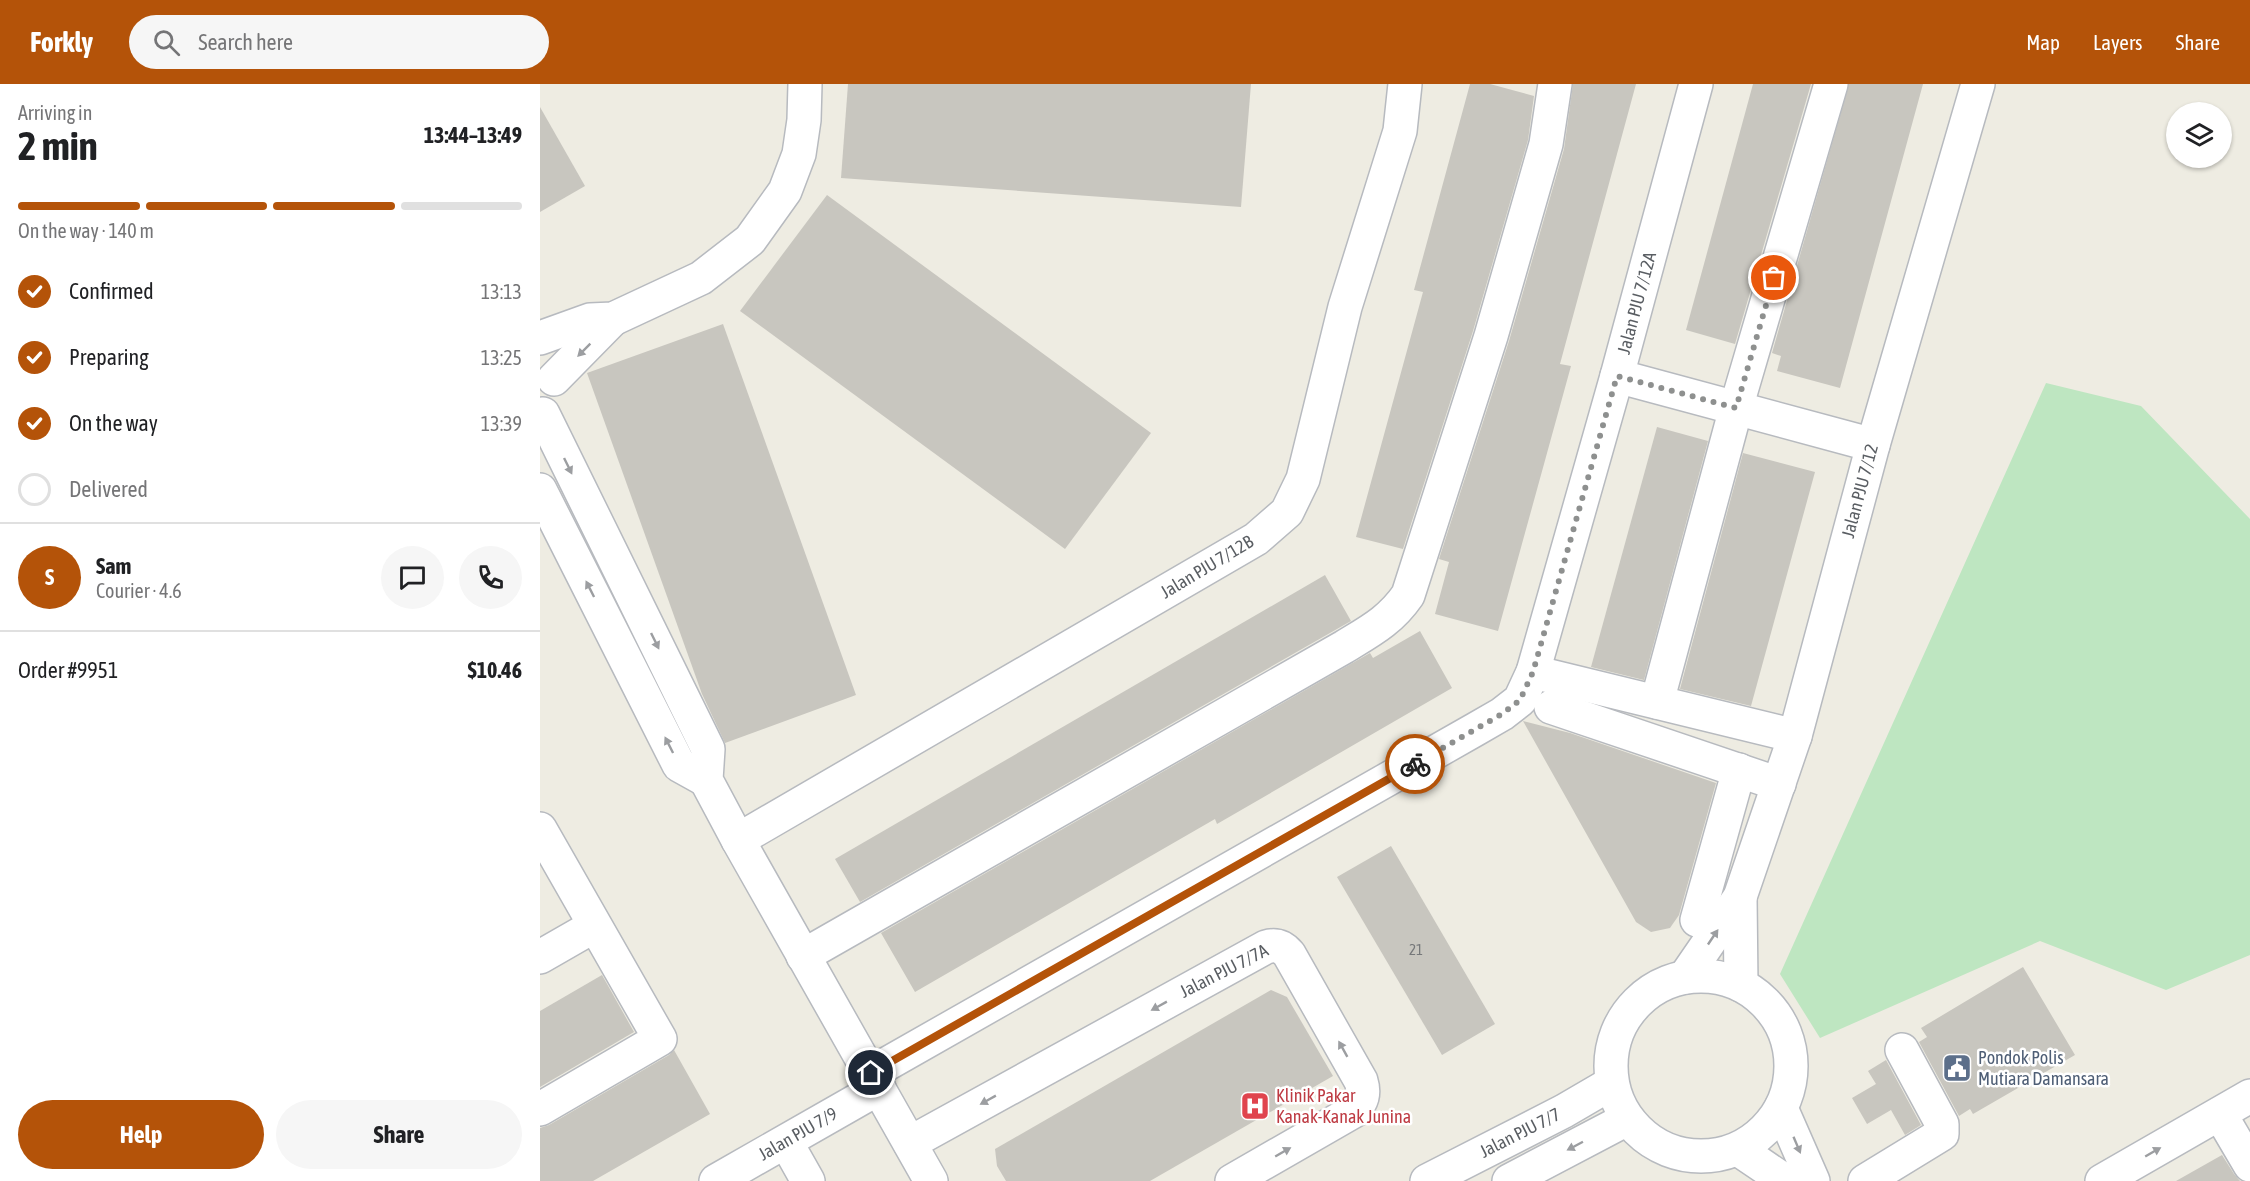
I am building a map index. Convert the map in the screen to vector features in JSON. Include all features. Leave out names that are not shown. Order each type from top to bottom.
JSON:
[{"type":"street","points":[[805,84],[804,120],[799,154],[786,191],[750,240],[701,278],[613,319],[547,366],[554,391],[550,403],[541,415],[708,749],[706,780],[803,956],[932,1181]]},
{"type":"street","name":"Jalan PJU 7/12B","points":[[738,840],[1256,539],[1287,512],[1303,479],[1345,307],[1400,131],[1405,84]]},
{"type":"street","points":[[803,956],[1344,647],[1377,627],[1396,611],[1408,595],[1491,336],[1546,144],[1555,84]]},
{"type":"street","name":"Jalan PJU 7/12A","points":[[875,1080],[1502,714],[1520,700],[1533,672],[1617,376],[1696,84]]},
{"type":"street","points":[[1657,702],[1736,408],[1831,84]]},
{"type":"street","name":"Jalan PJU 7/12","points":[[1685,977],[1740,897],[1795,736],[1873,445],[1978,84]]},
{"type":"street","points":[[540,338],[590,320],[613,319]]},
{"type":"street","points":[[1617,376],[1873,445]]},
{"type":"street","points":[[540,490],[679,765],[706,780]]},
{"type":"street","points":[[1533,672],[1795,736]]},
{"type":"street","points":[[1551,707],[1779,784]]},
{"type":"street","points":[[1697,920],[1740,770]]},
{"type":"street","points":[[540,829],[660,1039],[540,1109]]},
{"type":"street","name":"Jalan PJU 7/12","points":[[1740,897],[1741,985]]},
{"type":"street","points":[[540,957],[594,926]]},
{"type":"street","name":"Jalan PJU 7/7A","points":[[910,1143],[1266,947],[1274,945],[1283,947],[1289,954],[1361,1081],[1364,1091],[1361,1102],[1354,1111],[1232,1181]]},
{"type":"street","points":[[1685,977],[1714,977],[1741,985],[1765,1002],[1782,1024],[1791,1052],[1791,1081],[1781,1108],[1763,1132],[1738,1149],[1708,1156],[1677,1154],[1649,1140],[1628,1119],[1617,1102],[1612,1083],[1611,1055],[1619,1028],[1636,1004],[1658,987],[1685,977]]},
{"type":"street","points":[[1865,1181],[1942,1134],[1942,1124],[1902,1050]]},
{"type":"street","name":"Jalan PJU 7/9","points":[[716,1181],[786,1142],[875,1080]]},
{"type":"street","name":"Jalan PJU 7/7","points":[[1426,1181],[1564,1111],[1612,1083]]},
{"type":"street","points":[[2102,1181],[2250,1096]]},
{"type":"street","points":[[1781,1108],[1813,1181]]},
{"type":"street","points":[[2220,1114],[2250,1165]]},
{"type":"street","name":"Jalan PJU 7/7","points":[[1509,1181],[1628,1119]]},
{"type":"street","points":[[786,1142],[808,1181]]},
{"type":"street","points":[[1738,1149],[1785,1181]]},
{"type":"green space","points":[[2046,383],[2141,406],[2250,519],[2250,955],[2166,990],[2040,941],[1820,1038],[1780,974]]},
{"type":"building","points":[[848,84],[1251,84],[1241,207],[841,178]]},
{"type":"building","points":[[1470,84],[1490,84],[1534,96],[1528,140],[1473,331],[1403,549],[1356,537],[1423,292],[1414,290]]},
{"type":"building","points":[[1573,84],[1636,84],[1560,364],[1571,366],[1498,631],[1435,614],[1449,562],[1439,559],[1509,341],[1564,149]]},
{"type":"building","points":[[1753,84],[1811,84],[1735,344],[1686,330]]},
{"type":"building","points":[[1849,84],[1923,84],[1840,388],[1777,371],[1781,356],[1772,353]]},
{"type":"building","points":[[540,107],[585,186],[540,212]]},
{"type":"building","points":[[827,195],[1151,433],[1065,549],[740,311]]},
{"type":"building","points":[[723,324],[856,695],[725,743],[702,694],[587,373]]},
{"type":"building","points":[[1657,427],[1708,441],[1644,680],[1591,667]]},
{"type":"building","points":[[1743,453],[1815,472],[1751,706],[1680,689]]},
{"type":"building","points":[[1325,575],[1351,621],[860,902],[835,859]]},
{"type":"building","points":[[1420,631],[1452,688],[1217,824],[1215,819],[915,992],[881,933],[1370,653],[1373,658]]},
{"type":"building","points":[[1523,721],[1570,733],[1716,783],[1679,915],[1670,928],[1651,932],[1636,922]]},
{"type":"building","points":[[1391,846],[1495,1024],[1442,1055],[1337,877]]},
{"type":"building","points":[[2023,967],[2075,1055],[1973,1114],[1970,1109],[1959,1116],[1919,1042],[1927,1037],[1921,1028]]},
{"type":"building","points":[[602,975],[634,1032],[540,1087],[540,1011]]},
{"type":"building","points":[[1271,990],[1287,997],[1333,1076],[1150,1181],[1006,1181],[997,1166],[995,1149]]},
{"type":"building","points":[[674,1050],[710,1114],[593,1181],[540,1181],[540,1128],[549,1125]]},
{"type":"building","points":[[1886,1060],[1921,1125],[1905,1135],[1891,1110],[1867,1124],[1852,1098],[1876,1084],[1868,1071]]},
{"type":"building","points":[[2222,1155],[2240,1181],[2176,1181]]},
{"type":"way so far","points":[[1415,764],[1502,714],[1520,700],[1533,672],[1617,376],[1736,408],[1774,278]]},
{"type":"place","name":"Pondok Polis Mutiara Damansara","points":[[1957,1068]]},
{"type":"place","name":"Klinik Pakar Kanak-Kanak Junina","points":[[1255,1106]]},
{"type":"route","points":[[871,1073],[1415,764]]}]
